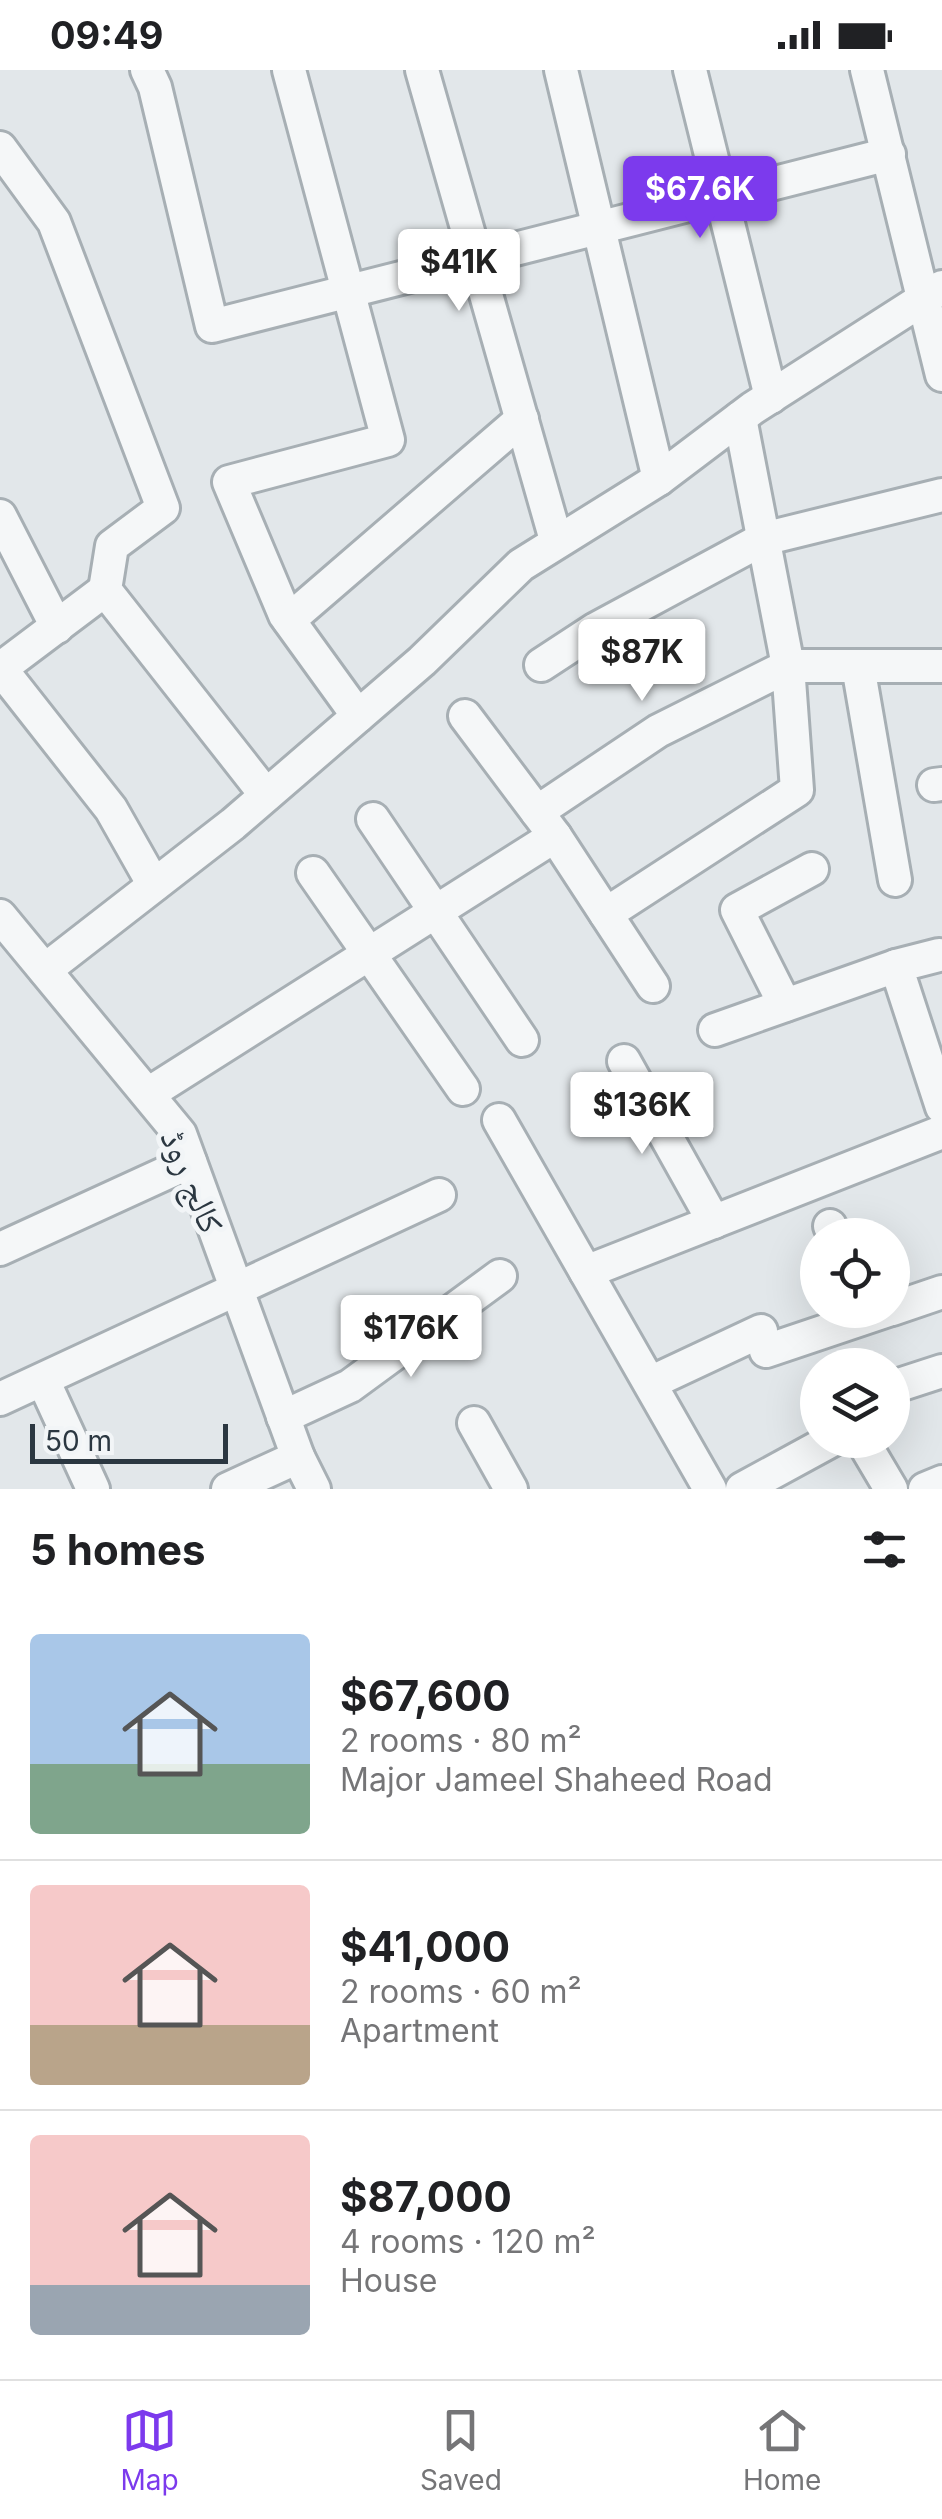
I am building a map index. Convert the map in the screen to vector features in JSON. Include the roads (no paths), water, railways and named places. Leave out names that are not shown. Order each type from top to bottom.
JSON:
[{"type":"street","points":[[147,70],[155,87],[212,326],[888,154]]},
{"type":"street","points":[[289,70],[388,440],[228,482],[289,620],[358,716]]},
{"type":"street","points":[[422,70],[556,540]]},
{"type":"street","points":[[561,70],[658,479]]},
{"type":"street","points":[[690,70],[771,397]]},
{"type":"street","points":[[867,70],[888,154],[933,294],[942,374]]},
{"type":"street","points":[[0,148],[54,222],[163,508],[112,546],[106,590],[0,668],[112,809],[154,884]]},
{"type":"street","points":[[45,970],[266,795],[422,660],[521,565],[658,479],[771,397],[933,294]]},
{"type":"street","points":[[606,914],[796,790],[788,666],[740,418]]},
{"type":"street","points":[[289,620],[522,419]]},
{"type":"street","points":[[542,665],[596,628],[763,539],[942,495]]},
{"type":"street","points":[[0,516],[57,627]]},
{"type":"street","points":[[106,590],[266,795]]},
{"type":"street","points":[[148,1094],[434,914],[658,731],[788,666],[942,666]]},
{"type":"street","points":[[858,666],[895,880]]},
{"type":"street","points":[[464,716],[546,824],[653,986]]},
{"type":"street","points":[[373,819],[522,1040]]},
{"type":"street","points":[[784,1005],[737,910],[812,869]]},
{"type":"street","points":[[313,873],[463,1089]]},
{"type":"street","name":"کالج روڈ","points":[[7,936],[45,970],[180,1134],[298,1457],[314,1489]]},
{"type":"street","points":[[715,1030],[896,966],[939,955]]},
{"type":"street","points":[[896,966],[942,1106]]},
{"type":"street","points":[[624,1061],[714,1222]]},
{"type":"street","points":[[500,1120],[710,1489]]},
{"type":"street","points":[[586,1272],[942,1132]]},
{"type":"street","points":[[0,1249],[190,1162]]},
{"type":"street","points":[[0,1400],[439,1195]]},
{"type":"street","points":[[283,1417],[350,1386],[500,1276]]},
{"type":"street","points":[[910,1302],[942,1292]]},
{"type":"street","points":[[650,1382],[763,1341],[813,1328]]},
{"type":"street","points":[[910,1381],[942,1371]]},
{"type":"street","points":[[43,1380],[93,1489]]},
{"type":"street","points":[[474,1423],[511,1489]]},
{"type":"street","points":[[228,1489],[298,1457]]},
{"type":"street","points":[[742,1489],[800,1457]]},
{"type":"street","points":[[873,1458],[891,1489]]},
{"type":"street","points":[[925,1489],[942,1482]]}]
